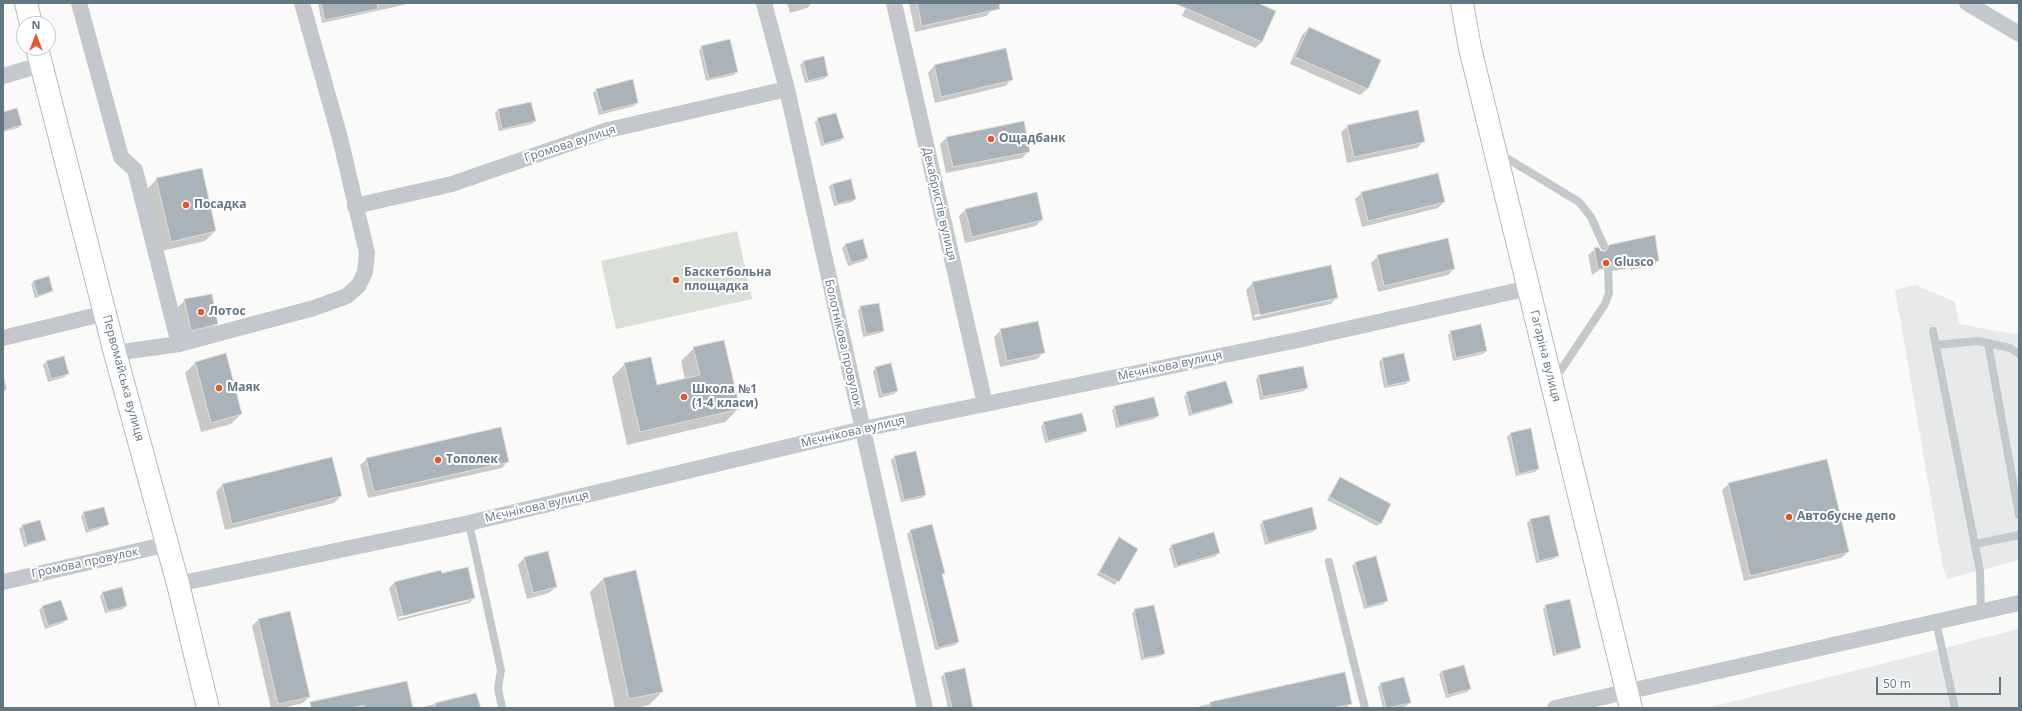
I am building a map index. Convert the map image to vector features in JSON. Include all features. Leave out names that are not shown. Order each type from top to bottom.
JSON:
[{"type":"main road","points":[[26,3],[29,16]]},
{"type":"main road","name":"Гагаріна вулиця","points":[[1462,3],[1470,48],[1629,700]]},
{"type":"main road","name":"Первомайська вулиця","points":[[39,57],[106,313],[115,353],[168,544],[208,708]]},
{"type":"street","points":[[79,3],[121,157],[135,170],[179,344]]},
{"type":"street","points":[[115,353],[179,344],[314,308],[347,296],[359,285],[365,272],[367,253],[340,138],[302,3]]},
{"type":"street","name":"Болотнікова провулок","points":[[764,3],[786,89],[925,708]]},
{"type":"street","name":"Декабристів вулиця","points":[[894,3],[985,404]]},
{"type":"street","points":[[1967,3],[2019,34]]},
{"type":"street","points":[[3,76],[39,57]]},
{"type":"street","name":"Громова вулиця","points":[[355,206],[452,184],[608,130],[786,89]]},
{"type":"street","name":"Мєчнікова вулиця","points":[[178,584],[469,523],[862,429],[1298,340],[1529,288]]},
{"type":"street","points":[[3,338],[106,313]]},
{"type":"street","name":"Громова провулок","points":[[3,582],[168,544]]},
{"type":"street","points":[[1555,708],[1629,700],[1936,622],[2019,603]]},
{"type":"lane","points":[[1496,152],[1580,202],[1591,217],[1604,246]]},
{"type":"lane","points":[[1552,383],[1605,304],[1609,293],[1608,268]]},
{"type":"lane","points":[[1933,331],[1980,571],[1981,612]]},
{"type":"lane","points":[[1936,345],[1978,341],[2010,348],[2019,354]]},
{"type":"lane","points":[[1988,343],[2019,515]]},
{"type":"lane","points":[[469,523],[501,670],[498,688],[502,708]]},
{"type":"lane","points":[[1975,544],[2019,535]]},
{"type":"lane","points":[[1329,562],[1365,708]]},
{"type":"lane","points":[[1936,622],[1955,708]]},
{"type":"shaded area","name":"Баскетбольна площадка","points":[[737,231],[752,299],[616,329],[601,261]]},
{"type":"shaded area","points":[[1916,285],[1955,302],[1959,324],[2019,335],[2019,560],[1948,579],[1943,568],[1895,290]]},
{"type":"shaded area","points":[[2019,629],[2019,708],[1707,708]]},
{"type":"building","points":[[321,3],[377,3],[378,9],[325,20]]},
{"type":"building","points":[[917,3],[999,3],[1000,9],[922,26]]},
{"type":"building","points":[[1174,3],[1258,3],[1276,11],[1262,42]]},
{"type":"building","points":[[1309,27],[1381,60],[1368,89],[1295,57]]},
{"type":"building","points":[[730,39],[738,72],[709,79],[701,46]]},
{"type":"building","points":[[1006,48],[1013,80],[941,97],[934,65]]},
{"type":"building","points":[[824,56],[828,76],[808,81],[803,61]]},
{"type":"building","points":[[633,79],[638,103],[602,112],[596,89]]},
{"type":"building","points":[[531,102],[536,121],[502,129],[498,109]]},
{"type":"building","points":[[17,108],[22,125],[3,131],[3,112]]},
{"type":"building","points":[[1418,110],[1425,142],[1354,157],[1347,125]]},
{"type":"building","points":[[836,113],[844,138],[824,144],[817,118]]},
{"type":"building","points":[[1024,121],[1030,152],[953,167],[946,137]]},
{"type":"building","name":"Посадка","points":[[202,168],[216,231],[171,242],[156,178]]},
{"type":"building","points":[[1438,173],[1445,202],[1368,221],[1361,192]]},
{"type":"building","points":[[851,179],[856,199],[837,204],[832,184]]},
{"type":"building","points":[[1037,192],[1043,220],[972,237],[965,209]]},
{"type":"building","points":[[1655,235],[1659,261],[1636,265],[1636,262],[1613,266],[1611,262],[1607,262],[1603,264],[1603,269],[1598,269],[1594,248],[1598,247],[1601,251],[1606,251],[1609,245]]},
{"type":"building","points":[[1448,238],[1455,269],[1384,286],[1377,255]]},
{"type":"building","points":[[863,239],[868,258],[851,263],[845,244]]},
{"type":"building","points":[[1331,265],[1338,298],[1260,315],[1252,282]]},
{"type":"building","points":[[49,276],[53,291],[38,296],[33,281]]},
{"type":"building","name":"Лотос","points":[[212,294],[218,324],[191,331],[184,299]]},
{"type":"building","points":[[879,303],[884,331],[866,334],[860,306]]},
{"type":"building","points":[[1038,321],[1045,353],[1007,361],[1000,329]]},
{"type":"building","points":[[1481,324],[1487,351],[1456,358],[1450,331]]},
{"type":"building","name":"Школа №1 (1-4 класи)","points":[[724,340],[740,409],[640,432],[624,363],[651,357],[657,385],[700,375],[693,347]]},
{"type":"building","name":"Маяк","points":[[226,353],[242,414],[211,423],[195,362]]},
{"type":"building","points":[[1404,353],[1410,381],[1387,386],[1382,358]]},
{"type":"building","points":[[64,356],[69,374],[51,379],[46,361]]},
{"type":"building","points":[[891,363],[898,391],[882,395],[875,367]]},
{"type":"building","points":[[1303,366],[1308,388],[1263,397],[1258,375]]},
{"type":"building","points":[[1226,381],[1233,403],[1192,414],[1186,392]]},
{"type":"building","points":[[1154,397],[1159,416],[1119,426],[1114,406]]},
{"type":"building","points":[[1082,413],[1087,431],[1048,441],[1043,422]]},
{"type":"building","name":"Тополек","points":[[501,427],[509,462],[374,492],[366,458]]},
{"type":"building","points":[[1531,428],[1539,469],[1519,474],[1510,433]]},
{"type":"building","points":[[916,451],[926,495],[904,500],[894,456]]},
{"type":"building","points":[[332,457],[342,496],[232,524],[222,484]]},
{"type":"building","name":"Автобусне депо","points":[[1827,459],[1849,552],[1750,576],[1728,483]]},
{"type":"building","points":[[1340,477],[1391,504],[1381,524],[1329,497]]},
{"type":"building","points":[[104,507],[109,525],[88,530],[83,512]]},
{"type":"building","points":[[1312,507],[1317,529],[1268,543],[1262,521]]},
{"type":"building","points":[[1549,515],[1559,556],[1539,561],[1530,519]]},
{"type":"building","points":[[40,520],[46,540],[27,545],[22,525]]},
{"type":"building","points":[[932,524],[945,573],[942,574],[959,642],[938,648],[910,530]]},
{"type":"building","points":[[1214,532],[1220,553],[1177,566],[1171,545]]},
{"type":"building","points":[[1119,537],[1138,549],[1119,582],[1099,572]]},
{"type":"building","points":[[548,551],[557,587],[533,593],[524,557]]},
{"type":"building","points":[[1376,556],[1388,601],[1367,607],[1355,562]]},
{"type":"building","points":[[468,567],[475,598],[403,616],[394,582],[441,570],[442,573]]},
{"type":"building","points":[[636,570],[663,692],[629,699],[603,578]]},
{"type":"building","points":[[122,587],[127,606],[108,611],[102,592]]},
{"type":"building","points":[[1570,599],[1581,648],[1556,654],[1545,605]]},
{"type":"building","points":[[61,600],[68,620],[48,626],[42,606]]},
{"type":"building","points":[[1154,605],[1165,654],[1144,658],[1134,609]]},
{"type":"building","points":[[290,611],[310,697],[278,704],[258,619]]},
{"type":"building","points":[[1464,665],[1471,689],[1448,695],[1442,671]]},
{"type":"building","points":[[965,668],[973,708],[952,708],[944,673]]},
{"type":"building","points":[[1345,672],[1352,704],[1332,708],[1210,708],[1210,702]]},
{"type":"building","points":[[1404,677],[1411,703],[1386,708],[1380,683]]},
{"type":"building","points":[[407,681],[413,708],[365,708],[364,705],[351,708],[311,708],[310,702]]},
{"type":"building","points":[[476,693],[481,708],[435,708],[435,703]]},
{"type":"place","name":"Ощадбанк","points":[[991,139]]},
{"type":"place","name":"Посадка","points":[[186,205]]},
{"type":"place","name":"Glusco","points":[[1606,263]]},
{"type":"place","name":"Баскетбольна площадка","points":[[676,280]]},
{"type":"place","name":"Лотос","points":[[201,312]]},
{"type":"place","name":"Маяк","points":[[219,388]]},
{"type":"place","name":"Школа №1 (1-4 класи)","points":[[684,397]]},
{"type":"place","name":"Тополек","points":[[438,460]]},
{"type":"place","name":"Автобусне депо","points":[[1789,517]]}]
